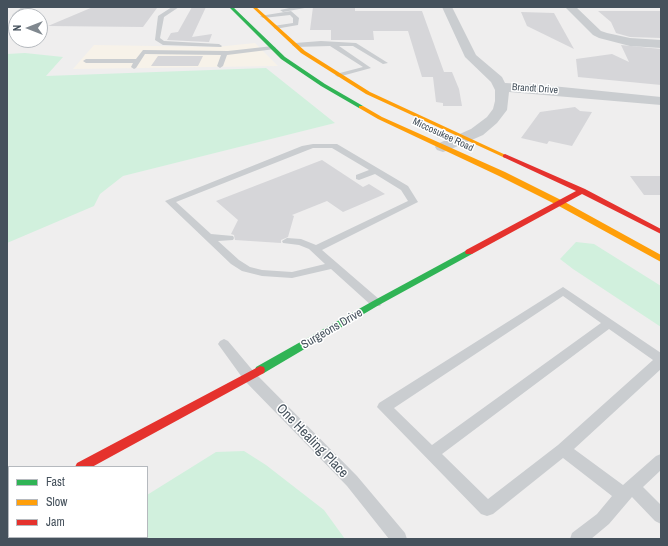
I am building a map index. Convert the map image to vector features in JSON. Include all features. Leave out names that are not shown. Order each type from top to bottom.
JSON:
[{"type":"street","name":"Miccosukee Road","points":[[231,7],[273,48],[301,71],[336,93],[380,118],[502,174],[560,203],[661,259]]},
{"type":"street","name":"Miccosukee Road","points":[[254,7],[295,46],[368,93],[659,228]]},
{"type":"street","points":[[447,7],[471,57],[491,74],[501,87]]},
{"type":"street","points":[[570,7],[596,33],[603,36],[625,41],[661,44]]},
{"type":"street","points":[[273,48],[295,46]]},
{"type":"street","name":"Brandt Drive","points":[[443,147],[477,132],[492,120],[500,110],[502,101],[501,87],[542,89],[661,101]]},
{"type":"street","name":"Surgeons Drive","points":[[83,466],[249,376],[376,303],[582,191]]},
{"type":"lane","points":[[176,7],[161,16],[157,39],[164,43],[228,46],[243,51]]},
{"type":"lane","points":[[277,7],[280,10],[307,7]]},
{"type":"lane","points":[[263,16],[291,13],[296,18],[296,24],[275,27]]},
{"type":"lane","points":[[295,46],[321,43],[354,44],[385,63]]},
{"type":"lane","points":[[332,44],[368,68],[338,75]]},
{"type":"lane","points":[[86,61],[136,64],[143,52],[225,53],[273,48]]},
{"type":"lane","points":[[220,66],[225,53]]},
{"type":"lane","points":[[316,249],[413,202],[405,188],[334,146],[313,146],[170,201],[235,262],[246,269],[262,273],[292,275],[334,265]]},
{"type":"lane","points":[[359,178],[376,171]]},
{"type":"lane","points":[[209,237],[229,238]]},
{"type":"lane","points":[[287,241],[301,242],[316,249],[376,303]]},
{"type":"lane","points":[[563,291],[661,360],[563,449],[487,509],[384,407],[563,291]]},
{"type":"lane","points":[[431,454],[609,323]]},
{"type":"lane","name":"One Healing Place","points":[[224,344],[249,376],[352,481],[399,539]]},
{"type":"lane","points":[[563,449],[628,491],[661,516]]},
{"type":"lane","points":[[579,539],[603,519],[628,491],[661,461]]},
{"type":"shaded area","points":[[255,43],[278,66],[73,69],[94,45],[216,47]]},
{"type":"green space","points":[[25,53],[63,57],[46,76],[266,68],[335,123],[123,176],[100,194],[94,206],[7,243],[7,54]]},
{"type":"green space","points":[[576,242],[594,244],[661,286],[661,327],[560,259]]},
{"type":"green space","points":[[244,451],[266,465],[324,510],[345,539],[73,539],[148,538],[148,494],[216,452]]},
{"type":"building","points":[[93,7],[157,8],[143,27],[48,26]]},
{"type":"building","points":[[192,7],[206,7],[192,37],[212,34],[209,42],[167,40],[171,33],[178,32]]},
{"type":"building","points":[[313,7],[355,7],[355,11],[422,11],[444,72],[452,72],[459,89],[462,106],[443,106],[443,103],[436,102],[433,77],[422,77],[408,31],[373,31],[374,40],[331,40],[331,30],[310,30]]},
{"type":"building","points":[[598,11],[661,11],[661,38],[630,37],[616,33],[611,22]]},
{"type":"building","points":[[521,12],[554,13],[574,49],[527,26]]},
{"type":"building","points":[[621,45],[661,49],[661,85],[578,77],[576,59],[612,54],[629,62]]},
{"type":"building","points":[[158,56],[203,56],[198,66],[151,66]]},
{"type":"building","points":[[575,107],[580,111],[592,112],[572,146],[549,141],[547,144],[521,138],[540,112]]},
{"type":"building","points":[[322,160],[363,187],[369,184],[385,194],[343,212],[327,201],[292,215],[294,216],[288,237],[281,240],[281,243],[235,240],[234,235],[231,234],[238,220],[216,201]]},
{"type":"building","points":[[630,176],[661,176],[661,195],[644,195]]},
{"type":"traffic: fast","points":[[231,7],[283,58],[323,85],[361,107]]},
{"type":"traffic: fast","points":[[260,370],[376,303],[469,252]]},
{"type":"traffic: slow","points":[[254,7],[303,52],[368,93],[505,156]]},
{"type":"traffic: slow","points":[[361,107],[380,118],[502,174],[560,203],[661,259]]},
{"type":"traffic: jam","points":[[505,156],[582,191],[661,232]]},
{"type":"traffic: jam","points":[[469,252],[582,191]]},
{"type":"traffic: jam","points":[[83,466],[260,370]]}]
